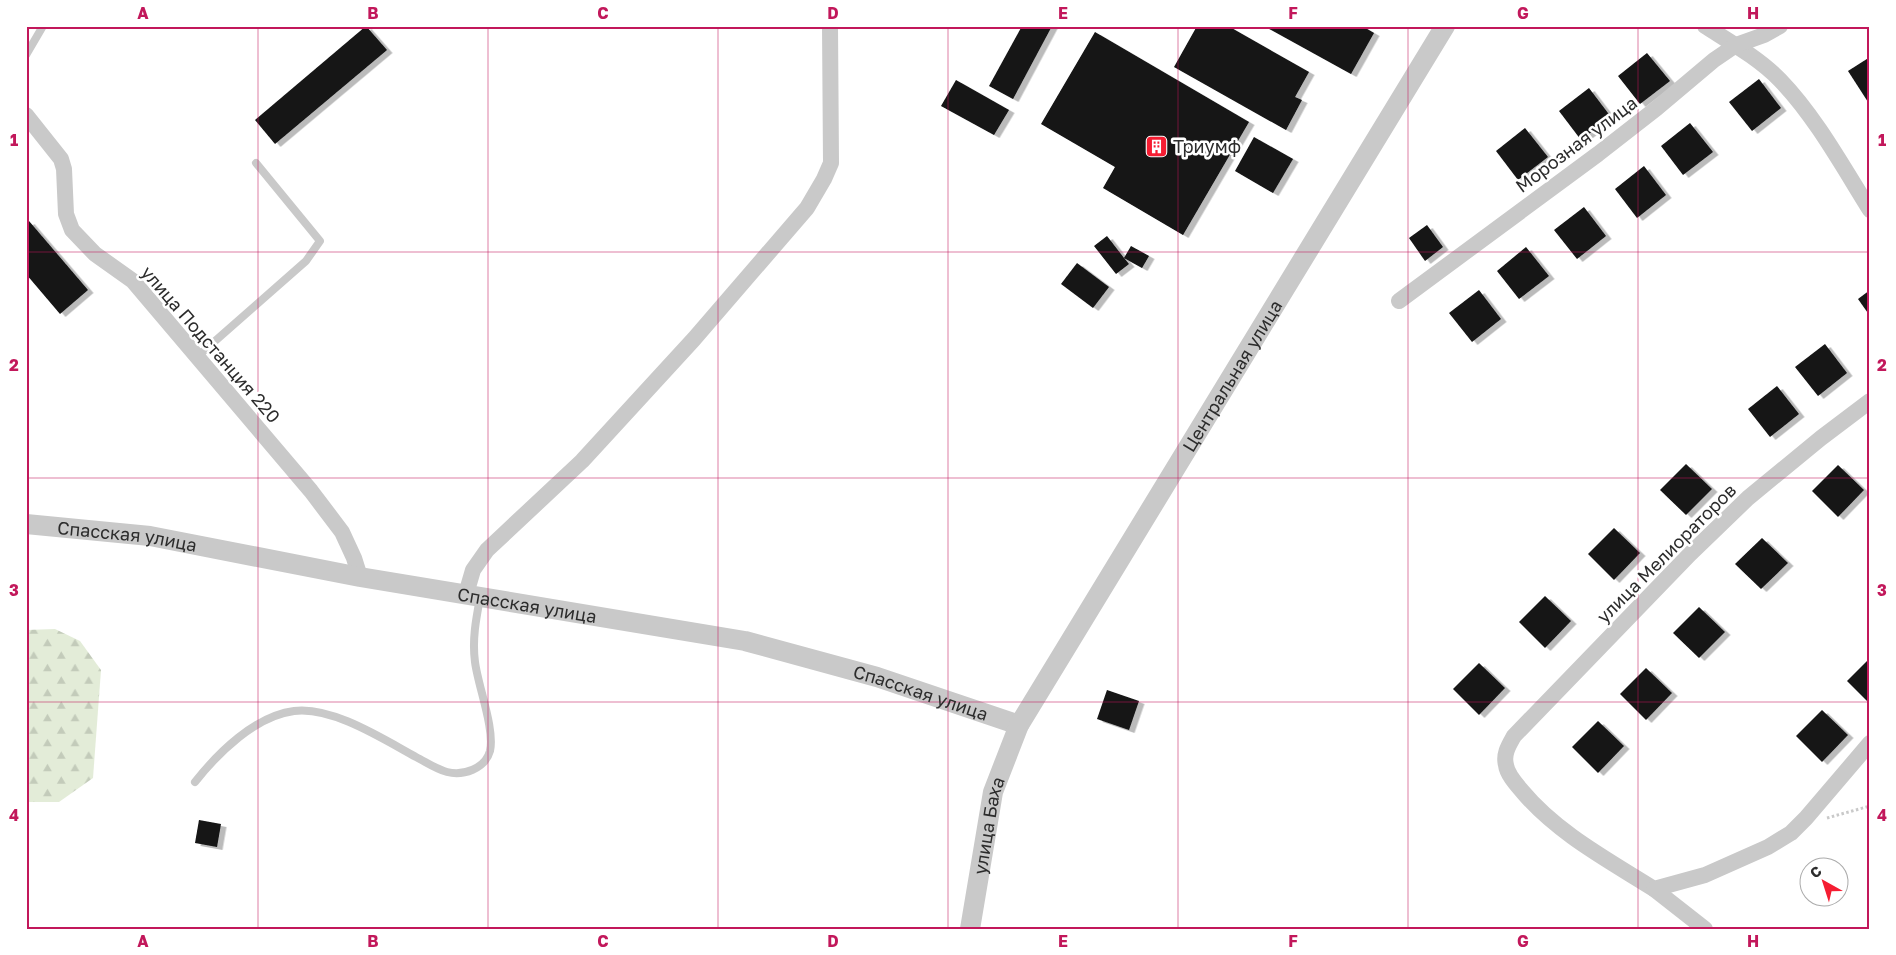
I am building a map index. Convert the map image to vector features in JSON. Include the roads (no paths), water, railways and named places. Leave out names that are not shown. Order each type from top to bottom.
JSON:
[{"type":"street","points":[[473,595],[474,570],[487,550],[582,461],[694,340],[807,208],[831,163],[830,26]]},
{"type":"street","name":"Центральная улица","points":[[1019,725],[1445,26]]},
{"type":"street","points":[[1705,26],[1736,45],[1779,80],[1802,107],[1870,210]]},
{"type":"street","name":"Морозная улица","points":[[1399,301],[1598,154],[1714,60],[1736,45],[1764,35],[1780,26]]},
{"type":"street","name":"улица Подстанция 220","points":[[26,115],[61,160],[64,170],[66,214],[72,230],[95,254],[133,281],[198,356],[332,519],[348,544],[360,577]]},
{"type":"street","name":"улица Мелиораторов","points":[[1654,889],[1562,830],[1532,804],[1514,782],[1506,766],[1506,750],[1514,736],[1690,554],[1748,498],[1870,401]]},
{"type":"street","name":"Спасская улица","points":[[26,524],[150,536],[360,577],[745,640],[877,676],[1019,725]]},
{"type":"street","name":"улица Баха","points":[[970,929],[993,792],[1019,725]]},
{"type":"street","points":[[1654,889],[1705,875],[1768,847],[1791,833],[1870,744]]},
{"type":"street","points":[[1654,889],[1705,929]]},
{"type":"lane","points":[[26,55],[43,26]]},
{"type":"lane","points":[[198,356],[306,261],[320,241],[256,163]]},
{"type":"lane","points":[[195,782],[229,744],[264,722],[293,711],[313,710],[335,716],[446,772],[468,772],[477,767],[489,753],[491,744],[478,683],[473,647],[473,595]]},
{"type":"place","name":"Триумф","points":[[1157,146]]}]
